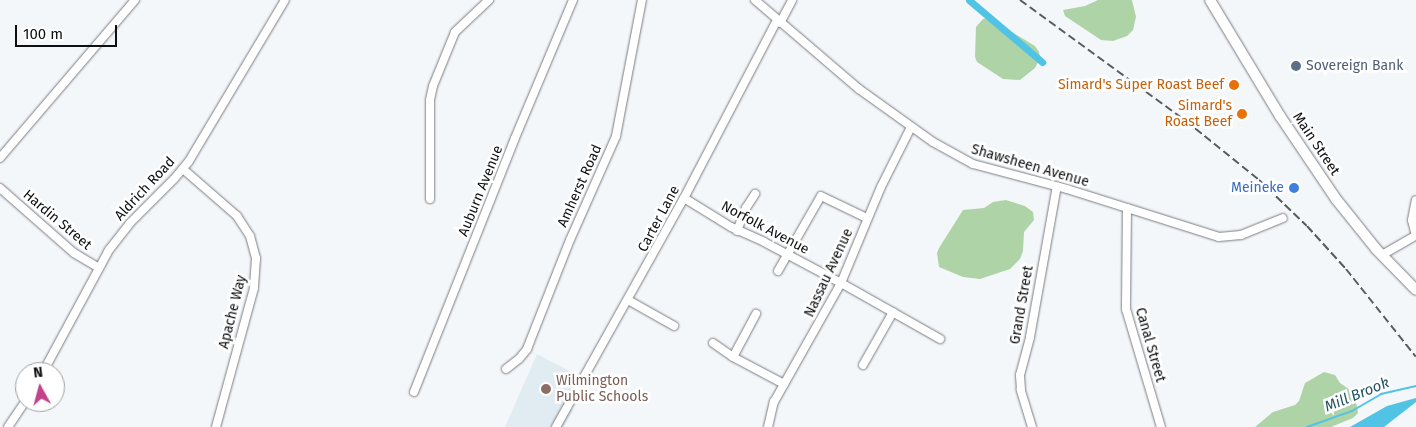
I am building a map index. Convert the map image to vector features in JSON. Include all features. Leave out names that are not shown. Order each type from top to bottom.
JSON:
[{"type":"main road","name":"Main Street","points":[[1210,0],[1322,178],[1382,255],[1416,290]]},
{"type":"street","points":[[0,158],[134,0]]},
{"type":"street","name":"Aldrich Road","points":[[48,362],[99,268],[116,241],[130,223],[183,169],[285,0]]},
{"type":"street","points":[[430,199],[430,100],[433,86],[455,32],[489,0]]},
{"type":"street","name":"Auburn Avenue","points":[[414,392],[515,138],[573,0]]},
{"type":"street","name":"Amherst Road","points":[[506,368],[513,364],[526,349],[570,240],[616,136],[642,0]]},
{"type":"street","name":"Shawsheen Avenue","points":[[755,0],[845,78],[911,127],[954,155],[978,166],[1057,186],[1219,237],[1241,235],[1283,218]]},
{"type":"street","name":"Carter Lane","points":[[556,427],[684,198],[778,21],[792,0]]},
{"type":"street","name":"Nassau Avenue","points":[[768,427],[771,410],[784,384],[842,283],[867,218],[911,127]]},
{"type":"street","name":"Apache Way","points":[[183,169],[238,216],[250,236],[256,258],[254,289],[216,427]]},
{"type":"street","name":"Grand Street","points":[[1032,427],[1021,390],[1021,371],[1030,337],[1057,186]]},
{"type":"street","name":"Hardin Street","points":[[0,188],[74,253],[99,268]]},
{"type":"street","points":[[737,230],[746,208],[755,194]]},
{"type":"street","points":[[778,271],[821,196],[867,218]]},
{"type":"street","name":"Norfolk Avenue","points":[[684,198],[737,230],[842,283],[940,339]]},
{"type":"street","points":[[1382,255],[1416,235],[1412,220],[1416,200]]},
{"type":"street","name":"Canal Street","points":[[1127,208],[1126,309],[1161,427]]},
{"type":"street","points":[[628,300],[674,326]]},
{"type":"street","points":[[863,365],[892,312]]},
{"type":"street","points":[[733,357],[756,314]]},
{"type":"street","points":[[714,343],[733,357],[784,384]]},
{"type":"street","points":[[8,427],[18,412]]},
{"type":"shaded area","name":"Wilmington Public Schools","points":[[537,354],[577,375],[563,403],[573,410],[564,427],[505,427]]},
{"type":"green space","points":[[1098,0],[1132,0],[1136,17],[1133,30],[1127,36],[1113,41],[1101,40],[1065,16],[1063,10],[1085,6]]},
{"type":"green space","points":[[993,17],[1010,31],[1035,46],[1039,52],[1040,58],[1035,68],[1020,80],[1003,79],[977,62],[975,57],[976,27],[983,19]]},
{"type":"green space","points":[[1006,200],[1025,206],[1033,212],[1034,220],[1024,232],[1023,251],[1020,259],[1010,269],[980,279],[963,277],[939,267],[937,253],[939,248],[963,210],[984,208],[993,202]]},
{"type":"green space","points":[[1324,372],[1335,375],[1340,383],[1350,390],[1358,413],[1353,418],[1331,427],[1255,427],[1273,412],[1295,405],[1299,401],[1305,383]]},
{"type":"water","points":[[1416,398],[1416,402],[1384,427],[1350,427],[1387,406]]},
{"type":"waterway","points":[[969,0],[1042,62]]},
{"type":"waterway","name":"Mill Brook","points":[[1307,427],[1352,411],[1381,394],[1416,386]]},
{"type":"railway","points":[[1020,0],[1186,121],[1259,180],[1307,226],[1346,269],[1416,357]]},
{"type":"place","name":"Sovereign Bank","points":[[1296,66]]},
{"type":"place","name":"Simard's Super Roast Beef","points":[[1234,85]]},
{"type":"place","name":"Simard's Roast Beef","points":[[1242,114]]},
{"type":"place","name":"Meineke","points":[[1294,188]]},
{"type":"place","name":"Wilmington Public Schools","points":[[546,389]]}]
